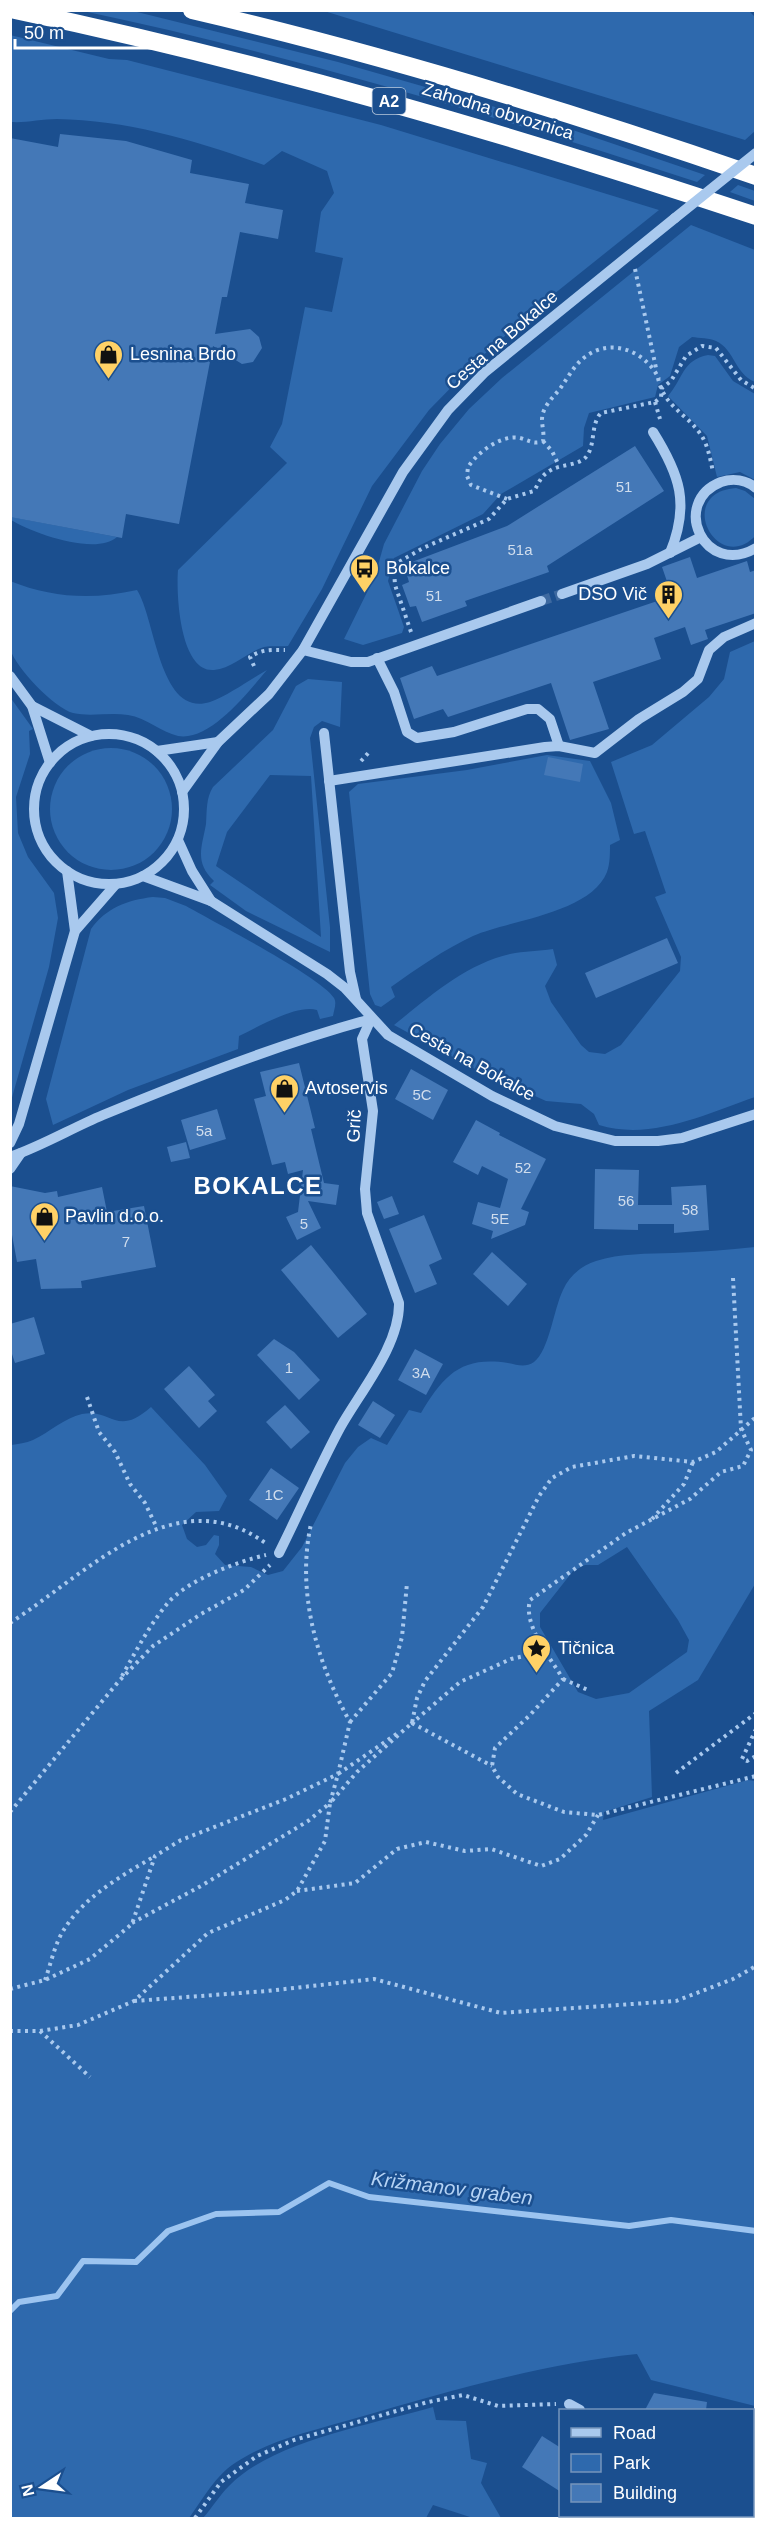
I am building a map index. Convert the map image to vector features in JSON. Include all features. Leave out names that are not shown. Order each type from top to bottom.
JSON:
[{"type":"highway","name":"Zahodna obvoznica","points":[[15,10],[218,55],[429,112],[756,216]]},
{"type":"highway","name":"Zahodna obvoznica","points":[[192,10],[559,111],[756,176]]},
{"type":"highway","points":[[210,10],[228,19]]},
{"type":"street","name":"Cesta na Bokalce","points":[[182,792],[218,741],[269,694],[303,650],[403,472],[448,410],[485,372],[756,153]]},
{"type":"street","points":[[653,432],[675,471],[681,491],[681,518],[670,553]]},
{"type":"street","points":[[756,488],[739,480],[716,484],[704,494],[697,505],[695,517],[701,537],[712,549],[723,554],[735,555],[756,548]]},
{"type":"street","points":[[562,594],[647,564],[701,537]]},
{"type":"street","points":[[303,650],[362,663],[541,601]]},
{"type":"street","points":[[329,781],[559,746],[594,753],[639,719],[683,692],[698,679],[709,650],[724,637],[756,622]]},
{"type":"street","points":[[377,658],[394,692],[407,732],[417,738],[454,732],[527,709],[538,709],[550,719],[559,746]]},
{"type":"street","points":[[10,676],[32,706],[50,764]]},
{"type":"street","points":[[32,706],[91,736]]},
{"type":"street","points":[[324,734],[350,972],[357,1002]]},
{"type":"street","points":[[121,735],[140,741],[157,751],[175,774],[182,792],[184,821],[178,840],[167,857],[143,876],[116,884],[91,882],[67,871],[46,849],[35,821],[37,791],[50,764],[68,747],[91,736],[121,735]]},
{"type":"street","points":[[157,751],[218,741]]},
{"type":"street","name":"Cesta na Bokalce","points":[[178,840],[192,871],[211,901]]},
{"type":"street","points":[[10,1143],[19,1124],[75,931],[67,871]]},
{"type":"street","name":"Cesta na Bokalce","points":[[143,876],[211,901],[327,974],[345,988],[388,1035],[492,1096],[555,1126],[615,1141],[658,1141],[682,1137],[756,1114]]},
{"type":"street","points":[[75,931],[116,884]]},
{"type":"street","points":[[10,1169],[16,1155],[77,1126],[244,1059],[325,1031],[371,1019]]},
{"type":"street","name":"Grič","points":[[279,1553],[339,1430],[379,1362],[399,1315],[399,1303],[368,1213],[365,1189],[373,1111],[362,1039],[371,1019]]},
{"type":"street","points":[[569,2404],[578,2409]]},
{"type":"path","points":[[417,644],[395,585],[394,570],[397,563],[423,548],[489,519],[507,499],[534,492],[544,475],[559,466],[581,460],[586,456],[596,418],[601,413],[655,402],[661,397],[632,252]]},
{"type":"path","points":[[661,391],[664,385],[671,381],[686,356],[702,346],[709,345],[716,348],[741,380],[756,389]]},
{"type":"path","points":[[559,466],[552,451],[543,441],[542,418],[549,402],[577,364],[596,350],[615,347],[636,353],[654,367],[659,379]]},
{"type":"path","points":[[661,391],[679,415],[703,438],[716,484]]},
{"type":"path","points":[[507,499],[471,485],[467,476],[468,467],[496,442],[515,437],[538,443],[543,441]]},
{"type":"path","points":[[254,666],[250,657],[263,650],[303,650]]},
{"type":"path","points":[[588,1690],[563,1679],[531,1622],[527,1610],[530,1600],[626,1533],[690,1499],[721,1472],[743,1466],[751,1450],[741,1429],[733,1278]]},
{"type":"path","points":[[87,1397],[99,1432],[115,1452],[130,1484],[145,1503],[157,1528]]},
{"type":"path","points":[[45,1980],[64,1928],[89,1901],[119,1877],[181,1840],[286,1799],[338,1774],[412,1724],[425,1681],[488,1599],[539,1496],[552,1478],[572,1467],[634,1456],[693,1462],[716,1452],[756,1417]]},
{"type":"path","points":[[650,1522],[684,1484],[693,1462]]},
{"type":"path","points":[[10,1623],[84,1568],[126,1542],[157,1528],[216,1521],[236,1525],[279,1553]]},
{"type":"path","points":[[312,1521],[305,1568],[316,1644],[330,1686],[350,1722]]},
{"type":"path","points":[[119,1681],[144,1635],[168,1602],[196,1582],[239,1561],[279,1553]]},
{"type":"path","points":[[10,1812],[119,1681],[153,1646],[201,1614],[244,1590],[266,1570],[279,1553]]},
{"type":"path","points":[[134,2001],[208,1933],[285,1900],[297,1891],[325,1840],[330,1803],[350,1722],[392,1673],[402,1637],[407,1603],[407,1583]]},
{"type":"path","points":[[10,1989],[45,1980],[90,1959],[132,1924],[201,1887],[308,1821],[330,1803],[357,1772],[460,1683],[511,1659],[546,1651]]},
{"type":"path","points":[[492,1766],[495,1748],[563,1679]]},
{"type":"path","points":[[676,1773],[756,1713]]},
{"type":"path","points":[[412,1724],[492,1766],[506,1785],[539,1804],[564,1812],[598,1815],[756,1776]]},
{"type":"path","points":[[756,1730],[742,1759],[747,1761],[756,1756]]},
{"type":"path","points":[[297,1891],[355,1883],[397,1849],[426,1842],[465,1851],[491,1849],[541,1866],[560,1859],[586,1835],[598,1815]]},
{"type":"path","points":[[132,1924],[155,1856]]},
{"type":"path","points":[[10,2031],[40,2031],[78,2025],[134,2001],[267,1991],[374,1979],[501,2013],[676,2001],[733,1979],[756,1966]]},
{"type":"path","points":[[40,2031],[90,2077]]},
{"type":"path","points":[[195,2518],[221,2482],[257,2456],[294,2440],[428,2402],[463,2395],[498,2406],[569,2404]]},
{"type":"green space","points":[[83,11],[133,11],[338,62],[558,125],[705,175],[697,182],[392,88],[238,47]]},
{"type":"green space","points":[[324,11],[749,11],[755,17],[755,131],[745,140]]},
{"type":"green space","points":[[10,35],[109,59],[127,60],[381,125],[659,210],[539,306],[480,358],[429,410],[372,486],[322,589],[288,646],[261,648],[221,669],[203,668],[194,659],[182,630],[178,570],[287,463],[270,447],[282,424],[305,307],[332,312],[343,258],[315,252],[321,212],[334,193],[327,171],[282,151],[264,165],[188,140],[110,123],[57,119],[11,122]]},
{"type":"green space","points":[[738,185],[755,191],[755,201],[730,192]]},
{"type":"green space","points":[[691,225],[755,250],[755,382],[743,373],[722,345],[711,339],[692,337],[679,347],[670,376],[658,385],[655,397],[589,413],[584,428],[583,446],[501,494],[483,514],[394,558],[388,581],[404,627],[402,633],[363,645],[344,639],[375,576],[384,544],[422,471],[440,444],[469,409],[502,378]]},
{"type":"green space","points":[[708,355],[715,356],[733,381],[755,394],[755,480],[740,472],[717,477],[707,436],[668,396],[688,366],[693,361]]},
{"type":"green space","points":[[736,488],[745,491],[755,499],[756,535],[742,545],[728,546],[716,540],[708,529],[705,516],[707,503],[717,493]]},
{"type":"green space","points":[[11,517],[117,537],[95,544],[64,540],[33,531],[11,520]]},
{"type":"green space","points":[[10,581],[41,591],[73,596],[104,595],[137,590],[144,604],[170,682],[180,695],[193,703],[210,702],[217,699],[267,670],[228,713],[203,731],[190,736],[172,734],[128,715],[73,713],[46,696],[20,666],[10,649]]},
{"type":"green space","points":[[755,641],[755,1097],[698,1118],[658,1128],[619,1129],[599,1125],[594,1114],[581,1104],[546,1101],[475,1069],[394,1025],[463,973],[478,965],[510,954],[553,949],[557,965],[545,986],[551,1002],[581,1045],[589,1052],[605,1054],[621,1045],[680,971],[681,957],[655,897],[666,893],[645,831],[634,834],[611,762],[652,745],[709,697],[724,679],[730,652]]},
{"type":"green space","points":[[308,679],[342,682],[340,727],[322,721],[314,727],[310,738],[330,927],[330,952],[246,911],[210,885],[214,881],[204,867],[201,854],[208,800],[213,787],[273,730],[296,686]],"holes":[[[270,775],[311,776],[321,937],[216,866],[227,832]]]},
{"type":"green space","points":[[10,697],[33,729],[29,731],[30,754],[16,797],[18,833],[28,857],[54,893],[58,918],[49,967],[11,1101]]},
{"type":"green space","points":[[111,748],[134,753],[145,758],[154,766],[162,775],[167,786],[172,809],[167,832],[162,843],[154,852],[145,860],[134,865],[111,870],[88,865],[77,860],[68,852],[60,843],[55,832],[50,809],[55,786],[60,775],[68,766],[77,758],[88,753]]},
{"type":"green space","points":[[547,755],[590,761],[611,803],[620,840],[610,845],[608,869],[598,886],[585,897],[567,906],[489,930],[462,941],[391,987],[395,997],[381,1007],[375,1005],[370,994],[349,792],[358,784],[467,770]]},
{"type":"green space","points":[[165,898],[186,906],[266,950],[309,977],[334,998],[333,1016],[320,1019],[317,1010],[309,1009],[278,1017],[239,1036],[238,1049],[128,1090],[53,1125],[46,1099],[91,929],[110,910],[134,900]]},
{"type":"green space","points":[[755,1247],[755,1584],[698,1680],[649,1711],[652,1797],[604,1812],[603,1820],[748,1780],[755,1781],[755,2406],[651,2380],[637,2354],[601,2359],[529,2372],[458,2389],[278,2442],[249,2455],[228,2468],[210,2488],[189,2518],[11,2518],[11,1445],[33,1440],[82,1414],[92,1413],[122,1421],[139,1416],[151,1407],[205,1465],[227,1496],[219,1511],[196,1512],[182,1525],[187,1539],[197,1547],[206,1545],[214,1535],[219,1536],[219,1545],[215,1554],[225,1565],[251,1567],[268,1575],[283,1571],[302,1547],[345,1463],[358,1447],[371,1438],[387,1445],[409,1410],[421,1413],[446,1379],[466,1366],[492,1362],[524,1365],[534,1362],[544,1349],[563,1290],[572,1276],[585,1266],[605,1258],[624,1255]],"holes":[[[627,1547],[678,1620],[689,1640],[687,1652],[629,1693],[596,1699],[578,1692],[540,1627],[540,1613],[573,1571],[585,1565],[598,1565]]]},
{"type":"green space","points":[[433,2407],[436,2420],[466,2421],[471,2459],[487,2463],[481,2483],[501,2518],[473,2518],[433,2505],[426,2518],[203,2518],[229,2486],[248,2470],[271,2457],[325,2436]]},
{"type":"building","name":"Lesnina Brdo","points":[[60,134],[126,141],[192,160],[190,173],[249,184],[245,203],[283,210],[278,239],[240,232],[227,297],[222,297],[215,334],[250,329],[259,337],[262,348],[253,362],[242,364],[213,346],[179,524],[126,514],[122,538],[10,517],[10,138],[58,147]]},
{"type":"building","points":[[635,446],[664,491],[547,566],[549,572],[465,601],[467,606],[422,622],[416,606],[410,607],[402,585],[409,582],[404,565],[507,526]]},
{"type":"building","name":"DSO Vič","points":[[690,557],[697,578],[747,561],[750,572],[756,570],[756,613],[705,630],[708,639],[691,645],[685,627],[654,638],[661,659],[593,682],[609,729],[570,740],[551,683],[448,717],[443,709],[414,719],[400,678],[432,666],[437,676],[672,596],[662,567]]},
{"type":"building","points":[[548,757],[583,764],[580,782],[544,775]]},
{"type":"building","points":[[667,938],[678,963],[596,998],[585,973]]},
{"type":"building","name":"Avtoservis","points":[[299,1063],[315,1128],[311,1129],[324,1183],[339,1185],[336,1205],[308,1201],[321,1228],[297,1240],[286,1217],[298,1212],[303,1170],[288,1174],[285,1162],[272,1165],[254,1099],[266,1096],[260,1072]]},
{"type":"building","points":[[411,1069],[448,1090],[433,1120],[395,1099]]},
{"type":"building","points":[[217,1109],[226,1139],[190,1150],[181,1120]]},
{"type":"building","points":[[476,1120],[500,1133],[499,1135],[546,1159],[521,1209],[529,1212],[525,1225],[491,1239],[493,1231],[472,1224],[478,1202],[500,1208],[508,1179],[482,1166],[478,1175],[453,1162]]},
{"type":"building","points":[[186,1142],[190,1158],[171,1162],[167,1147]]},
{"type":"building","points":[[595,1169],[639,1170],[638,1205],[672,1205],[671,1187],[706,1185],[709,1230],[674,1233],[674,1224],[638,1224],[638,1230],[594,1229]]},
{"type":"building","points":[[10,1186],[45,1193],[57,1191],[58,1197],[102,1187],[107,1212],[144,1206],[156,1267],[81,1281],[82,1288],[41,1289],[36,1259],[17,1262],[10,1224]]},
{"type":"building","points":[[392,1196],[399,1214],[384,1219],[377,1202]]},
{"type":"building","points":[[424,1215],[442,1259],[429,1265],[437,1284],[415,1293],[389,1229]]},
{"type":"building","points":[[311,1245],[367,1314],[338,1338],[281,1270]]},
{"type":"building","points":[[492,1252],[527,1284],[508,1306],[473,1274]]},
{"type":"building","points":[[34,1317],[45,1354],[15,1363],[10,1348],[10,1324]]},
{"type":"building","points":[[274,1339],[294,1352],[320,1380],[299,1400],[257,1355]]},
{"type":"building","points":[[415,1349],[443,1364],[426,1395],[398,1380]]},
{"type":"building","points":[[189,1366],[215,1395],[208,1401],[217,1411],[199,1428],[164,1389]]},
{"type":"building","points":[[373,1401],[395,1415],[380,1438],[358,1425]]},
{"type":"building","points":[[285,1405],[310,1432],[291,1449],[266,1422]]},
{"type":"building","points":[[271,1468],[299,1488],[277,1520],[249,1500]]},
{"type":"building","points":[[654,2393],[707,2402],[706,2409],[646,2409]]},
{"type":"building","points":[[542,2436],[559,2447],[559,2491],[522,2467]]},
{"type":"waterway","name":"Križmanov graben","points":[[10,2311],[19,2302],[57,2296],[83,2261],[136,2262],[168,2231],[216,2214],[279,2212],[329,2183],[369,2197],[629,2226],[671,2220],[756,2231]]},
{"type":"tunnel","points":[[541,601],[562,594]]},
{"type":"place","name":"Lesnina Brdo","points":[[109,380]]},
{"type":"place","name":"Bokalce","points":[[365,594]]},
{"type":"place","name":"DSO Vič","points":[[668,620]]},
{"type":"place","name":"Avtoservis","points":[[284,1114]]},
{"type":"place","name":"Pavlin d.o.o.","points":[[44,1242]]},
{"type":"place","name":"Tičnica","points":[[537,1674]]},
{"type":"district","name":"BOKALCE","points":[[258,1185]]}]
